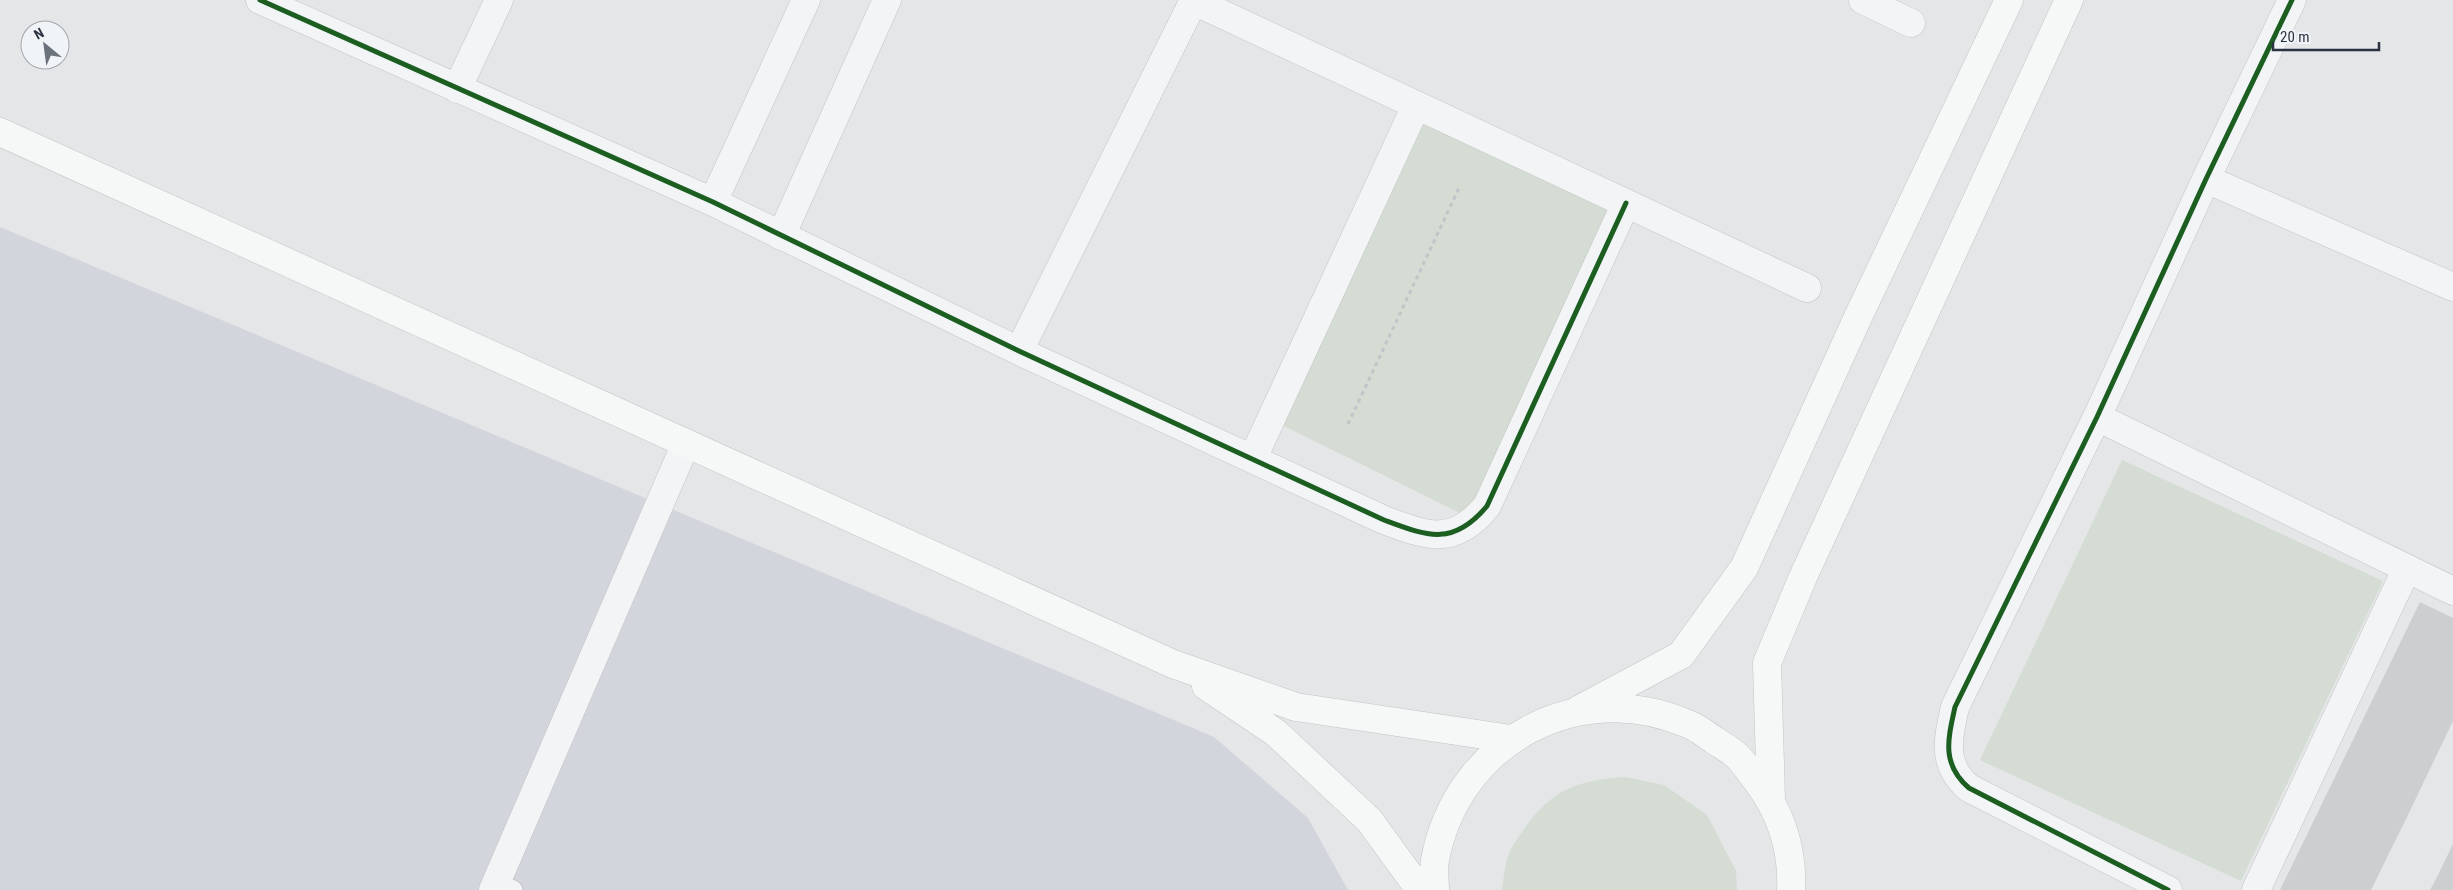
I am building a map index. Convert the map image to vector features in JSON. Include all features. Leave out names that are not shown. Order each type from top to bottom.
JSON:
[{"type":"main road","points":[[1434,890],[1435,861],[1449,814],[1475,772],[1511,739],[1543,721],[1578,710],[1681,655],[1744,568],[1858,317],[2009,0]]},
{"type":"main road","points":[[1771,799],[1767,663],[1803,577],[2069,0]]},
{"type":"main road","points":[[0,132],[1173,664],[1296,707],[1511,739]]},
{"type":"main road","points":[[1173,664],[1276,733],[1369,820],[1420,890]]},
{"type":"main road","points":[[1578,710],[1635,708],[1689,724],[1736,755],[1771,799],[1785,833],[1795,883]]},
{"type":"street","points":[[260,0],[713,202],[1019,351],[1384,520],[1436,536],[1457,531],[1478,518],[1487,506],[1626,203]]},
{"type":"street","points":[[457,89],[499,0]]},
{"type":"street","points":[[713,202],[806,0]]},
{"type":"street","points":[[781,236],[887,0]]},
{"type":"street","points":[[1019,351],[1194,0],[1416,106],[1807,288]]},
{"type":"street","points":[[1863,0],[1910,23]]},
{"type":"street","points":[[2168,890],[1969,788],[1958,779],[1953,769],[1949,753],[1949,736],[1955,708],[2096,417],[2206,179],[2292,0]]},
{"type":"street","points":[[1253,458],[1416,106]]},
{"type":"street","points":[[2206,179],[2451,279]]},
{"type":"street","points":[[2096,417],[2406,570],[2453,591]]},
{"type":"street","points":[[501,888],[686,443]]},
{"type":"street","points":[[2256,890],[2406,570]]},
{"type":"path","points":[[1348,424],[1460,186]]},
{"type":"shaded area","points":[[1424,118],[1631,220],[1480,523],[1272,420]]},
{"type":"shaded area","points":[[0,227],[1214,737],[1308,818],[1348,890],[0,890]]},
{"type":"shaded area","points":[[2122,460],[2383,581],[2241,881],[1980,760]]},
{"type":"shaded area","points":[[1625,777],[1664,785],[1707,815],[1736,871],[1737,890],[1502,890],[1506,863],[1512,846],[1534,816],[1545,805],[1555,796],[1580,784],[1608,778]]},
{"type":"building","points":[[2420,602],[2453,618],[2453,721],[2406,819],[2371,890],[2280,890]]},
{"type":"building","points":[[2453,844],[2453,890],[2430,890],[2436,879]]},
{"type":"cycle path","points":[[260,0],[713,202],[1019,351],[1384,520],[1427,533],[1451,533],[1463,528],[1487,506],[1626,203]]},
{"type":"cycle path","points":[[2168,890],[1969,788],[1960,779],[1950,760],[1950,730],[1955,707],[2097,417],[2206,179],[2292,0]]}]
